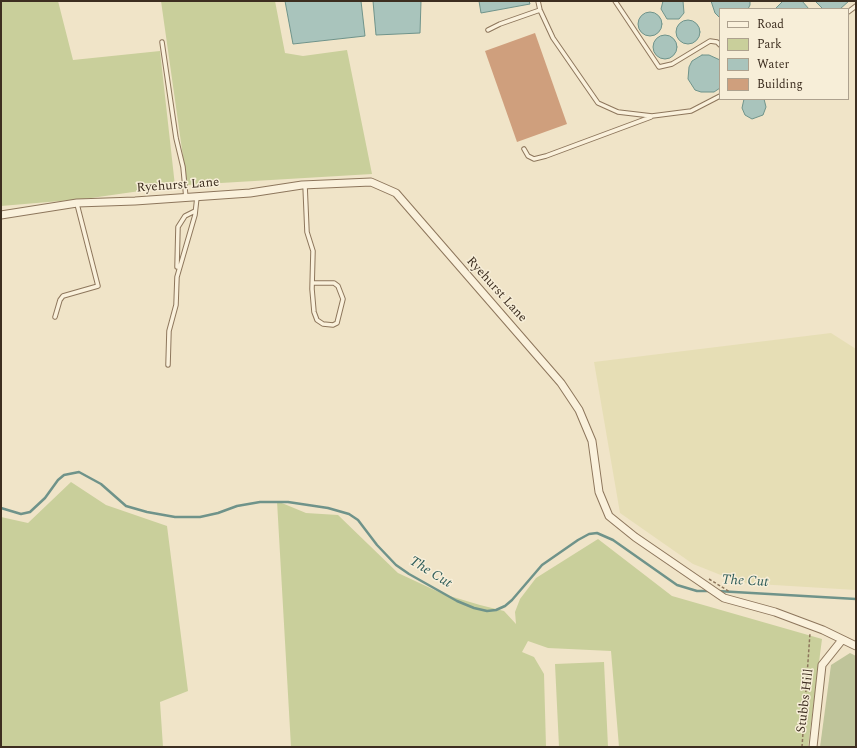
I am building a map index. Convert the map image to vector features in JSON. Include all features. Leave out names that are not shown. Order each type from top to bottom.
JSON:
[{"type":"street","name":"Ryehurst Lane","points":[[1,215],[77,202],[186,198],[264,192],[305,185],[372,182],[396,192],[565,388],[579,410],[592,441],[599,492],[609,516],[635,537],[722,596],[774,612],[812,626],[856,646]]},
{"type":"street","name":"Stubbs Hill","points":[[813,747],[822,665],[842,640]]},
{"type":"lane","points":[[538,1],[540,10],[553,38],[598,104],[618,112],[652,116]]},
{"type":"lane","points":[[615,1],[659,67],[672,64],[710,41],[717,42],[719,44]]},
{"type":"lane","points":[[488,30],[500,24],[540,10]]},
{"type":"lane","points":[[162,42],[176,138],[183,167],[186,198]]},
{"type":"lane","points":[[524,149],[528,156],[534,159],[546,156],[652,116],[691,111],[719,97]]},
{"type":"lane","points":[[305,185],[307,232],[313,251],[313,283],[313,304],[317,320],[326,325],[333,325],[337,323],[343,299],[338,286],[334,283],[313,283]]},
{"type":"lane","points":[[178,272],[195,211],[197,197]]},
{"type":"lane","points":[[55,317],[60,300],[63,296],[98,286],[77,202]]},
{"type":"lane","points":[[168,365],[170,330],[176,305],[178,227],[185,216],[195,211]]},
{"type":"path","points":[[721,585],[734,594]]},
{"type":"path","points":[[802,747],[808,650],[812,626]]},
{"type":"shaded area","points":[[831,333],[856,349],[856,590],[741,583],[693,564],[620,513],[594,362]]},
{"type":"green space","points":[[1,1],[58,1],[73,60],[160,51],[175,186],[84,199],[1,206]]},
{"type":"green space","points":[[161,1],[275,1],[285,53],[303,56],[347,50],[372,174],[187,185]]},
{"type":"green space","points":[[71,482],[106,505],[167,526],[188,691],[160,702],[163,747],[1,747],[1,517],[28,523]]},
{"type":"green space","points":[[277,501],[306,513],[338,515],[398,573],[443,594],[504,611],[516,624],[515,612],[520,599],[536,578],[598,539],[672,596],[822,639],[808,747],[619,747],[611,651],[548,648],[528,641],[522,652],[534,657],[544,674],[546,747],[291,747]]},
{"type":"green space","points":[[850,653],[856,656],[856,747],[820,747],[831,665]]},
{"type":"green space","points":[[604,662],[608,747],[559,747],[555,664]]},
{"type":"water","points":[[285,1],[361,1],[365,36],[293,44]]},
{"type":"water","points":[[373,1],[421,1],[420,33],[376,35]]},
{"type":"water","points":[[479,1],[529,1],[530,4],[481,13]]},
{"type":"water","points":[[663,1],[683,1],[684,13],[679,19],[667,19],[661,9]]},
{"type":"water","points":[[711,1],[750,1],[748,8],[719,8],[719,17],[715,13]]},
{"type":"water","points":[[783,1],[802,1],[808,8],[776,8]]},
{"type":"water","points":[[815,1],[849,1],[841,8],[822,8]]},
{"type":"water","points":[[650,12],[659,15],[662,24],[659,33],[650,36],[641,33],[638,24],[641,15]]},
{"type":"water","points":[[688,20],[697,23],[700,32],[697,41],[688,44],[679,41],[676,32],[679,23]]},
{"type":"water","points":[[665,35],[674,38],[677,47],[674,56],[665,59],[656,56],[653,47],[656,38]]},
{"type":"water","points":[[702,55],[709,55],[719,60],[719,89],[714,92],[701,92],[695,90],[688,79],[689,67],[692,61]]},
{"type":"water","points":[[744,100],[764,100],[766,107],[763,115],[752,119],[745,115],[742,108]]},
{"type":"building","points":[[535,33],[567,124],[517,142],[485,51]]},
{"type":"waterway","name":"The Cut","points":[[1,508],[21,514],[30,512],[45,498],[58,480],[64,475],[79,472],[101,484],[126,506],[147,512],[175,517],[200,517],[218,513],[237,506],[260,502],[288,502],[328,508],[349,514],[358,520],[377,545],[396,565],[409,574],[457,601],[474,608],[487,611],[496,610],[505,606],[542,565],[578,540],[589,534],[597,533],[613,540],[677,585],[697,591],[710,591]]},
{"type":"waterway","name":"The Cut","points":[[717,591],[856,599]]}]
